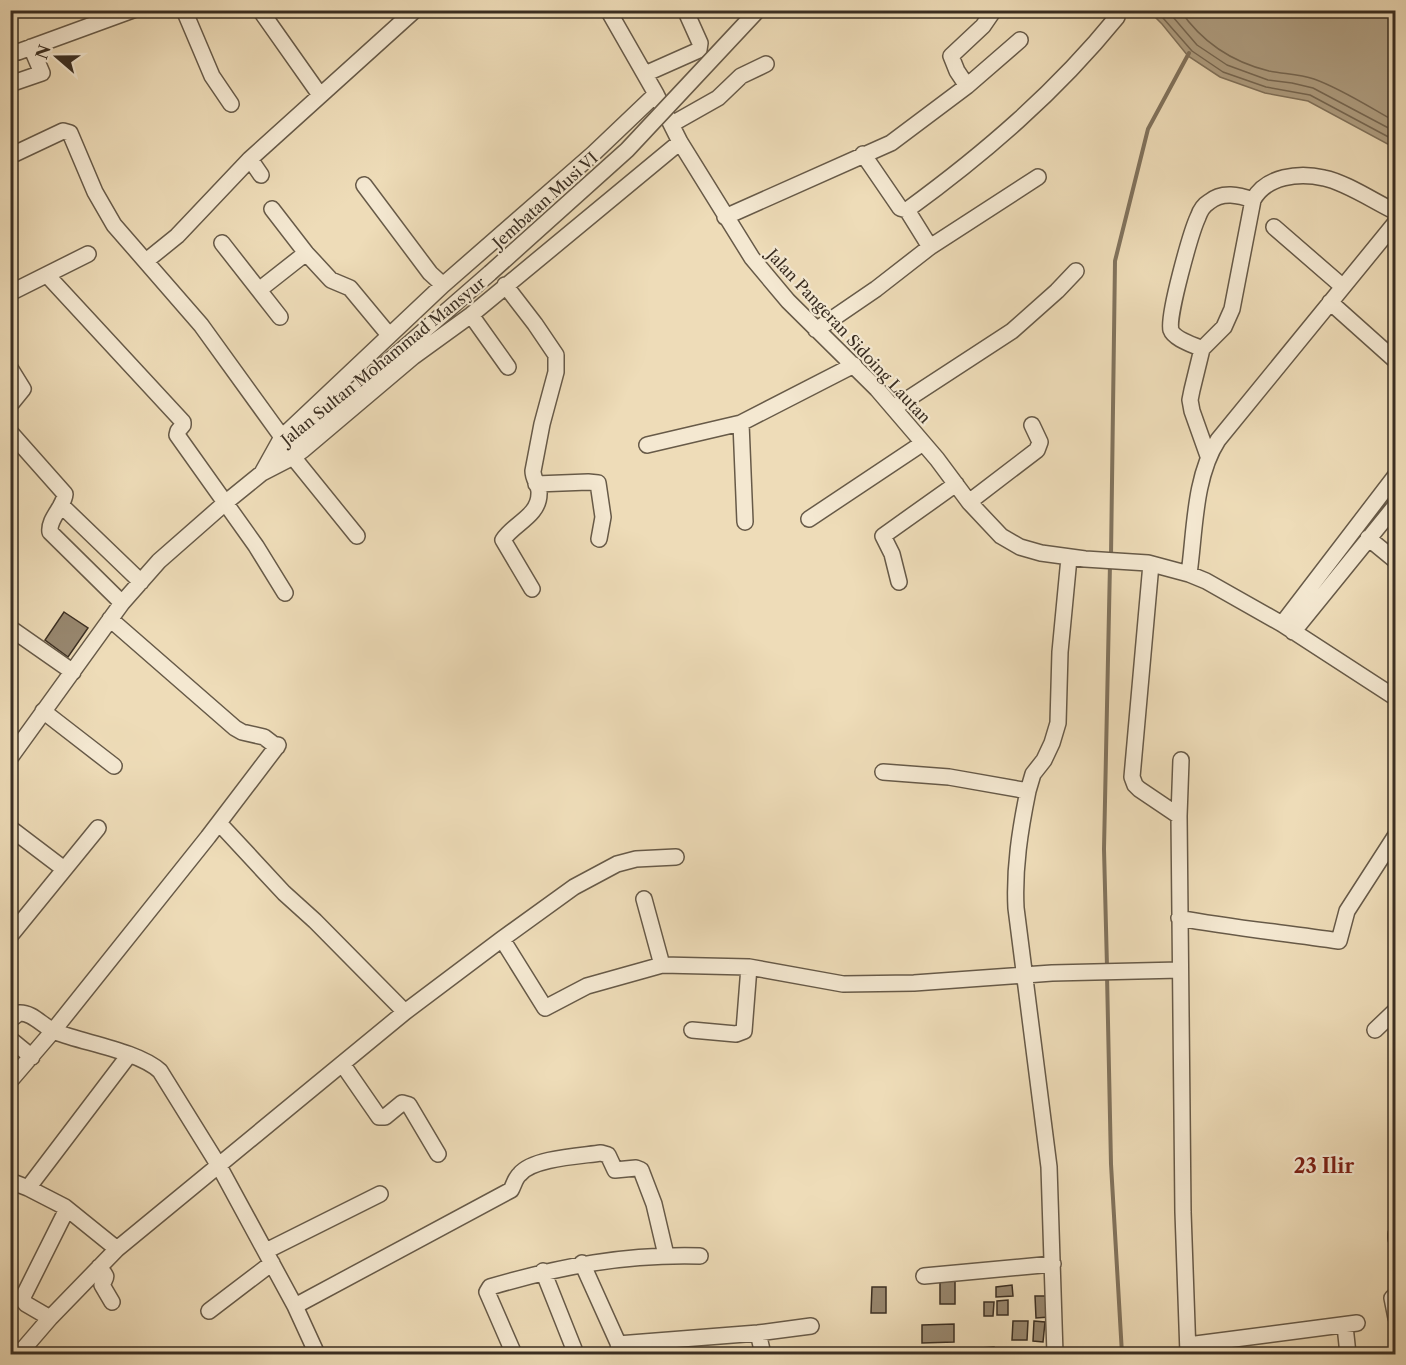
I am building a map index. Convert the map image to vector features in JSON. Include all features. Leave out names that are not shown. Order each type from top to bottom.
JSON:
[{"type":"street","points":[[10,49],[18,52],[133,10]]},
{"type":"street","points":[[184,10],[212,75],[231,104]]},
{"type":"street","points":[[260,10],[320,95]]},
{"type":"street","points":[[146,261],[177,236],[250,159],[415,10]]},
{"type":"street","name":"Jalan Pangeran Sidoing Lautan","points":[[608,10],[656,94],[680,142],[725,217],[767,278],[894,408],[937,459],[969,502],[992,527],[1010,542],[1031,551],[1077,558],[1150,564]]},
{"type":"street","name":"Jembatan Musi VI","points":[[262,473],[627,150],[758,10]]},
{"type":"street","points":[[967,86],[951,60],[951,54],[983,26],[994,10]]},
{"type":"street","points":[[645,74],[699,50],[700,44],[687,14]]},
{"type":"street","points":[[907,210],[961,171],[1019,120],[1076,66],[1117,17]]},
{"type":"street","points":[[725,217],[891,143],[967,86],[1020,40]]},
{"type":"street","points":[[10,84],[42,73],[31,47]]},
{"type":"street","points":[[672,124],[718,98],[741,76],[766,64]]},
{"type":"street","points":[[262,473],[282,437],[443,285],[593,154],[656,94]]},
{"type":"street","points":[[10,156],[63,131],[72,135],[104,209],[114,225],[201,325],[282,437]]},
{"type":"street","name":"Jalan Sultan Mohammad Mansyur","points":[[10,758],[122,603],[159,561],[262,473],[293,458],[413,357],[471,315],[680,142]]},
{"type":"street","points":[[863,154],[900,208],[907,210],[930,247]]},
{"type":"street","points":[[250,159],[261,176]]},
{"type":"street","points":[[1208,456],[1190,400],[1198,358],[1202,349],[1224,327],[1232,309],[1253,200],[1262,187],[1272,181],[1296,176],[1311,176],[1333,181],[1395,212]]},
{"type":"street","points":[[816,330],[876,290],[930,247],[1038,177]]},
{"type":"street","points":[[364,185],[430,273],[443,285]]},
{"type":"street","points":[[1202,349],[1175,336],[1170,327],[1172,309],[1197,218],[1210,200],[1238,195],[1253,200]]},
{"type":"street","points":[[272,209],[306,253],[331,280],[350,288],[389,335]]},
{"type":"street","points":[[1189,574],[1202,477],[1208,456],[1218,440],[1395,222]]},
{"type":"street","points":[[1274,227],[1342,286]]},
{"type":"street","points":[[222,243],[280,317]]},
{"type":"street","points":[[259,290],[306,253]]},
{"type":"street","points":[[10,293],[88,254]]},
{"type":"street","points":[[894,408],[1012,330],[1057,291],[1076,271]]},
{"type":"street","points":[[47,274],[183,422],[177,435],[285,592]]},
{"type":"street","points":[[505,285],[536,324],[556,355],[556,372],[542,424],[533,471],[539,496],[534,510],[503,540],[532,589]]},
{"type":"street","points":[[1330,302],[1395,361]]},
{"type":"street","points":[[471,315],[508,367]]},
{"type":"street","points":[[647,445],[741,423],[854,365]]},
{"type":"street","points":[[10,368],[23,389],[10,405]]},
{"type":"street","points":[[741,423],[746,522]]},
{"type":"street","points":[[969,502],[1037,450],[1040,442],[1032,425]]},
{"type":"street","points":[[10,432],[65,496],[50,527],[50,532],[122,603]]},
{"type":"street","points":[[809,519],[923,443]]},
{"type":"street","points":[[293,458],[357,536]]},
{"type":"street","points":[[1288,628],[1395,475]]},
{"type":"street","points":[[899,582],[892,554],[883,536],[954,481]]},
{"type":"street","points":[[536,484],[598,483],[603,517],[599,539]]},
{"type":"street","points":[[61,505],[141,582]]},
{"type":"street","points":[[1288,628],[1395,505]]},
{"type":"street","points":[[1368,538],[1395,561]]},
{"type":"street","points":[[1055,1354],[1049,1167],[1016,909],[1018,844],[1028,791],[1033,774],[1052,743],[1058,723],[1060,651],[1077,558]]},
{"type":"street","points":[[1179,816],[1139,789],[1132,777],[1150,564],[1206,581],[1288,628],[1395,698]]},
{"type":"street","points":[[10,1081],[53,1031],[278,746],[264,737],[235,728],[110,620]]},
{"type":"street","points":[[10,628],[73,672]]},
{"type":"street","points":[[43,711],[114,766]]},
{"type":"street","points":[[1181,760],[1179,918],[1183,1212],[1188,1350],[1351,1324],[1348,1354]]},
{"type":"street","points":[[883,772],[949,777],[1028,791]]},
{"type":"street","points":[[219,823],[284,893],[405,1012]]},
{"type":"street","points":[[10,828],[64,869]]},
{"type":"street","points":[[10,936],[98,828]]},
{"type":"street","points":[[1179,918],[1220,926],[1339,941],[1347,911],[1395,835]]},
{"type":"street","points":[[19,1354],[50,1318],[117,1249],[405,1012],[574,887],[617,864],[636,859],[676,857]]},
{"type":"street","points":[[644,899],[662,965]]},
{"type":"street","points":[[502,939],[545,1008],[587,986],[662,965],[749,967],[843,984],[914,983],[1025,974],[1180,970]]},
{"type":"street","points":[[692,1030],[736,1034],[744,1031],[749,967]]},
{"type":"street","points":[[1375,1030],[1395,1010]]},
{"type":"street","points":[[10,1020],[19,1013],[26,1013],[53,1031],[129,1055],[160,1071],[219,1166],[296,1306],[317,1354]]},
{"type":"street","points":[[10,1039],[32,1057]]},
{"type":"street","points":[[28,1188],[129,1055]]},
{"type":"street","points":[[342,1065],[379,1117],[385,1117],[402,1103],[408,1105],[438,1154]]},
{"type":"street","points":[[296,1306],[511,1190],[524,1170],[544,1162],[601,1153],[608,1155],[615,1170],[636,1168],[641,1170],[654,1204],[666,1255]]},
{"type":"street","points":[[10,1181],[67,1209],[117,1249]]},
{"type":"street","points":[[209,1311],[269,1257],[380,1194]]},
{"type":"street","points":[[50,1318],[26,1304],[22,1299],[67,1209]]},
{"type":"street","points":[[1395,1234],[1395,1239]]},
{"type":"street","points":[[514,1354],[487,1289],[543,1271],[582,1263],[626,1257],[700,1256]]},
{"type":"street","points":[[582,1263],[620,1349],[811,1326]]},
{"type":"street","points":[[924,1276],[1053,1264]]},
{"type":"street","points":[[99,1267],[106,1277],[102,1286],[112,1302]]},
{"type":"street","points":[[543,1271],[576,1354]]},
{"type":"street","points":[[1395,1294],[1392,1298],[1395,1318]]},
{"type":"street","points":[[758,1333],[763,1354]]},
{"type":"water","points":[[1141,11],[1395,11],[1395,148],[1308,101],[1265,93],[1220,77],[1188,56],[1153,15]]},
{"type":"building","points":[[64,612],[88,628],[68,657],[45,640]]},
{"type":"building","points":[[940,1278],[955,1278],[955,1304],[940,1304]]},
{"type":"building","points":[[1012,1285],[1013,1296],[996,1297],[996,1287]]},
{"type":"building","points":[[872,1287],[886,1287],[886,1313],[871,1313]]},
{"type":"building","points":[[1035,1296],[1048,1296],[1049,1317],[1036,1318]]},
{"type":"building","points":[[1008,1300],[1008,1315],[997,1315],[997,1301]]},
{"type":"building","points":[[984,1302],[994,1302],[993,1316],[984,1316]]},
{"type":"building","points":[[1013,1321],[1028,1321],[1027,1340],[1012,1340]]},
{"type":"building","points":[[1034,1321],[1045,1322],[1043,1342],[1033,1341]]},
{"type":"building","points":[[954,1324],[954,1342],[922,1343],[922,1325]]},
{"type":"building","points":[[994,1347],[995,1354],[981,1354],[981,1348]]},
{"type":"waterway","points":[[1111,556],[1115,261],[1148,129],[1189,53]]},
{"type":"waterway","points":[[1107,967],[1104,849],[1110,564]]},
{"type":"waterway","points":[[1107,975],[1111,1164],[1122,1354]]},
{"type":"district","name":"23 Ilir","points":[[1324,1166]]}]
